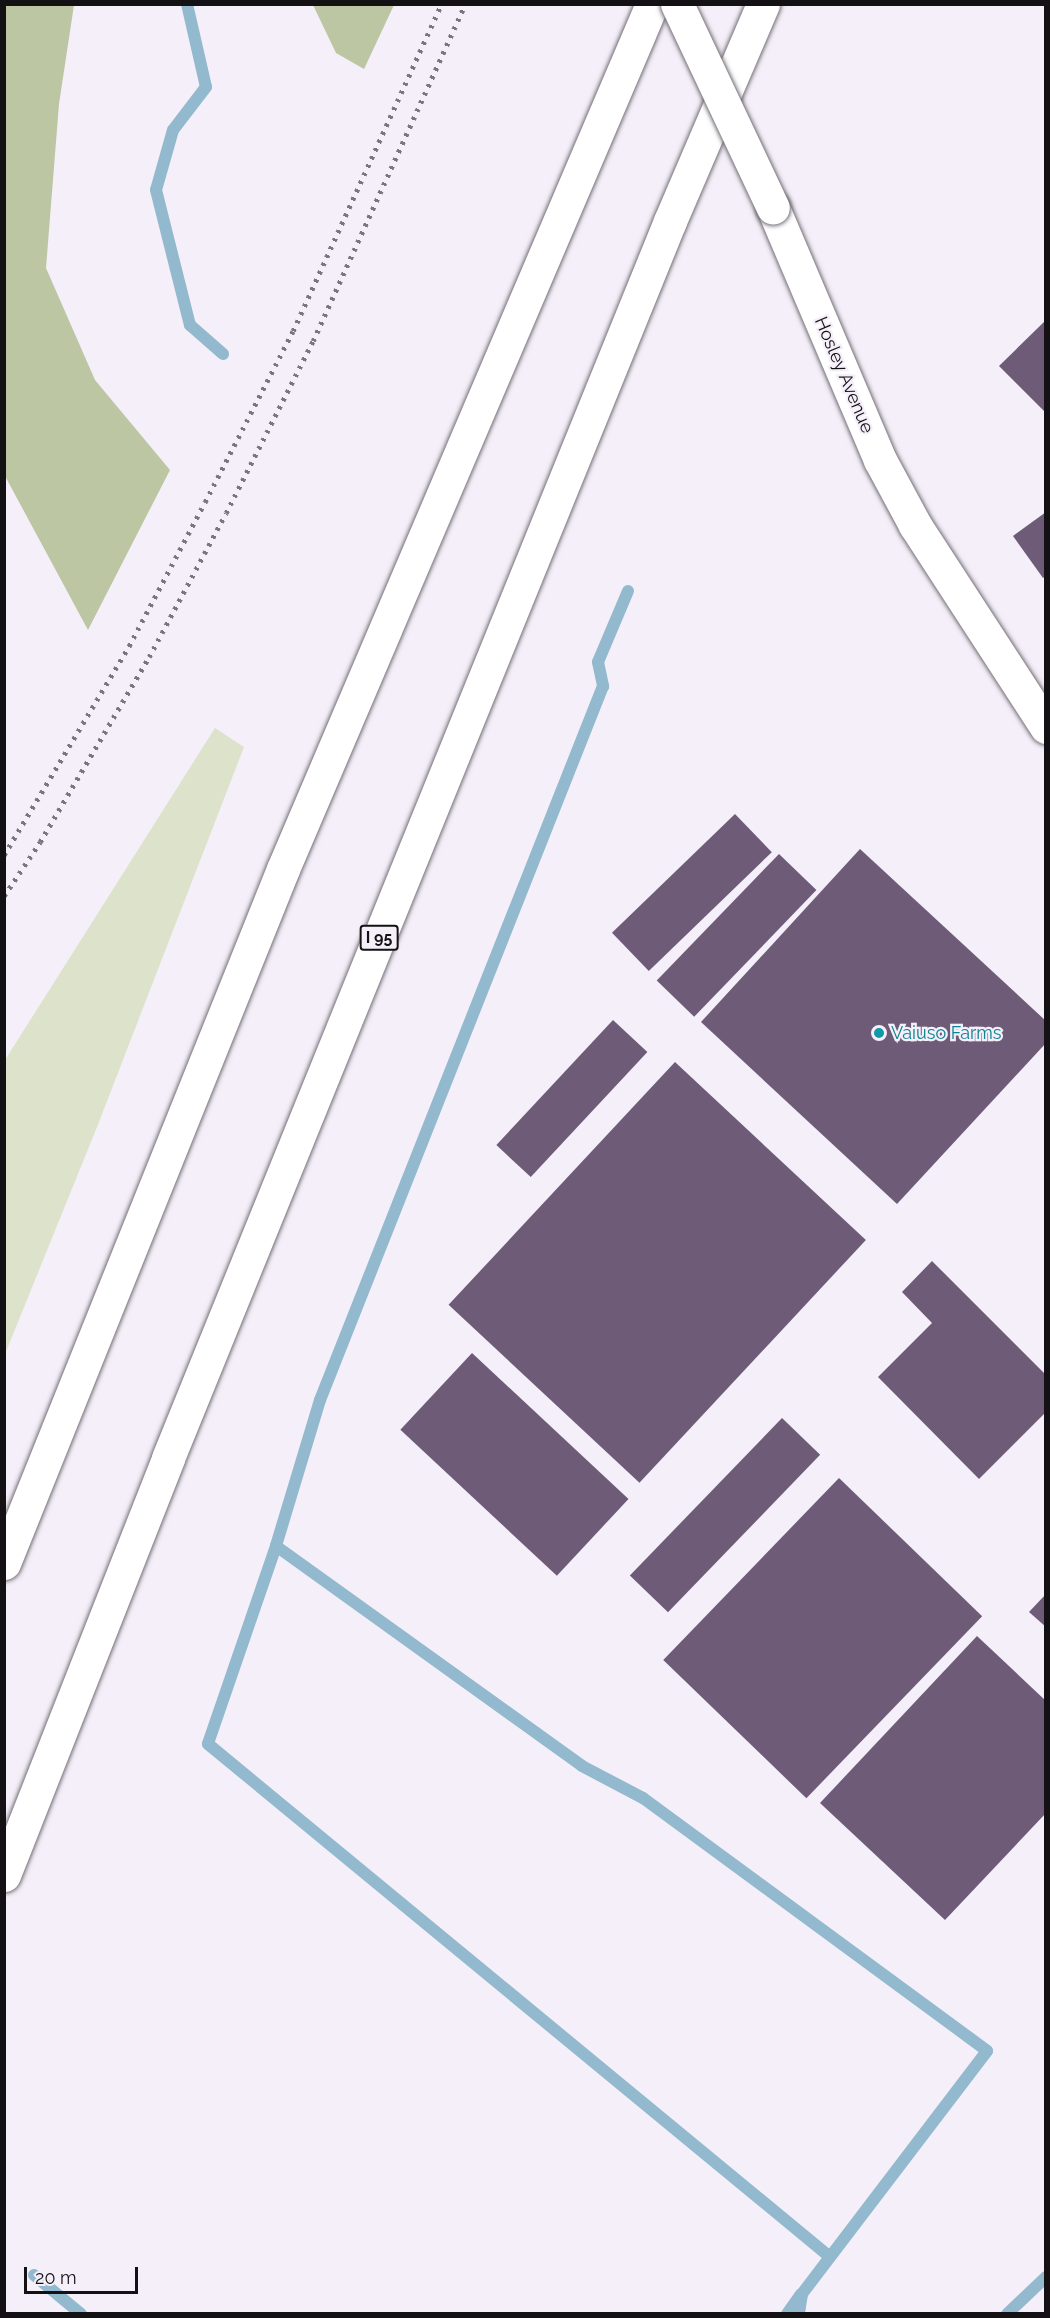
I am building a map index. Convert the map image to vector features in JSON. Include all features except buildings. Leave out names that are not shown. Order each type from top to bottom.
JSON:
[{"type":"main road","points":[[4,1563],[283,869],[652,4]]},
{"type":"main road","name":"Hosley Avenue","points":[[677,4],[773,208],[879,460],[915,525],[1046,727]]},
{"type":"main road","name":"I 95","points":[[4,1875],[172,1447],[670,220],[763,4]]},
{"type":"green space","points":[[4,5],[74,5],[59,104],[46,268],[95,380],[170,470],[88,630],[5,476]]},
{"type":"green space","points":[[313,5],[394,5],[364,69],[336,53]]},
{"type":"green space","points":[[215,728],[244,747],[97,1127],[5,1354],[5,1060]]},
{"type":"waterway","points":[[187,4],[206,87],[173,130],[156,190],[190,325],[223,354]]},
{"type":"waterway","points":[[628,591],[598,662],[603,686],[320,1400],[276,1546],[582,1766],[643,1798],[987,2051],[802,2294],[799,2314]]},
{"type":"waterway","points":[[276,1546],[208,1744],[830,2257]]},
{"type":"waterway","points":[[34,2275],[81,2314]]},
{"type":"waterway","points":[[1007,2314],[1046,2277]]},
{"type":"waterway","points":[[787,2314],[801,2294]]},
{"type":"railway","points":[[4,855],[129,646],[293,331],[441,4]]},
{"type":"railway","points":[[4,896],[40,842],[149,657],[226,513],[313,341],[465,4]]},
{"type":"place","name":"Vaiuso Farms","points":[[879,1033]]}]
